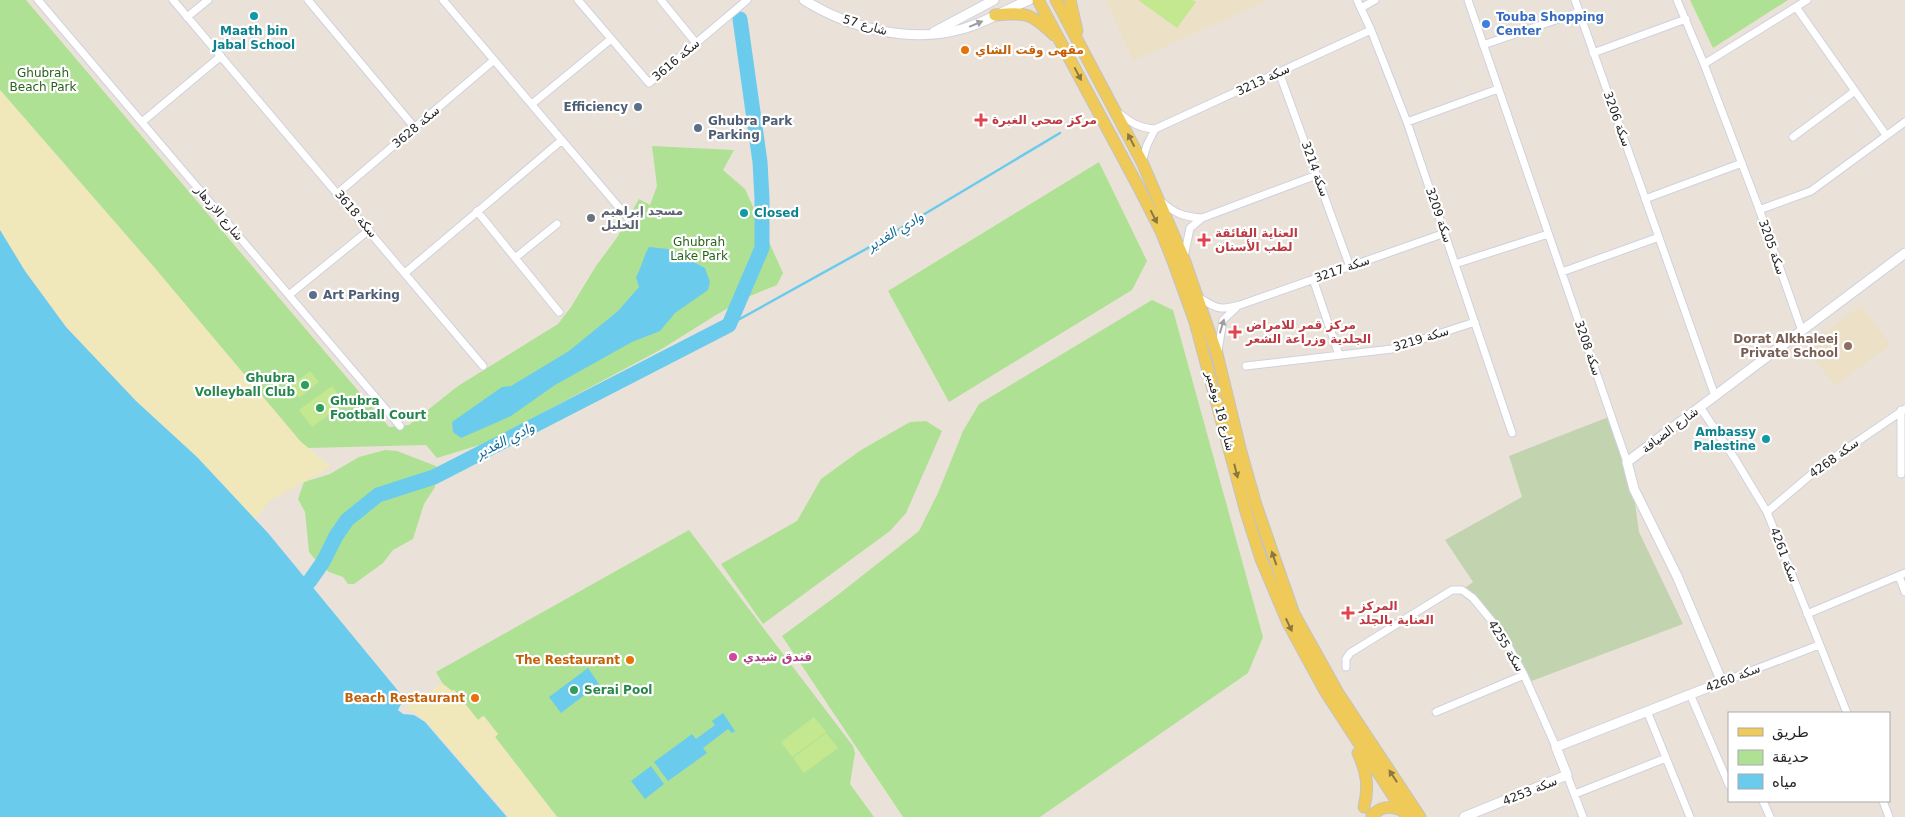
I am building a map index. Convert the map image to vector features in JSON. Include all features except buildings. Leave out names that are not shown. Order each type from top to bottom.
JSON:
[{"type":"main road","name":"شارع 18 نوفمبر","points":[[1038,0],[1138,186],[1164,239],[1196,322],[1246,512],[1261,559],[1298,644],[1340,715],[1405,814]]},
{"type":"main road","name":"شارع 18 نوفمبر","points":[[1056,0],[1142,162],[1184,259],[1217,354],[1256,505],[1294,614],[1338,693],[1420,817]]},
{"type":"main road","points":[[1070,0],[1084,55]]},
{"type":"main road","points":[[995,15],[1018,13],[1030,16],[1060,41]]},
{"type":"main road","points":[[1340,715],[1366,770],[1368,811],[1386,806],[1395,807],[1405,814]]},
{"type":"street","name":"شارع الازدهار","points":[[38,0],[400,426]]},
{"type":"street","name":"سكة 3618","points":[[173,0],[483,366]]},
{"type":"street","points":[[187,17],[208,0]]},
{"type":"street","points":[[308,0],[415,128]]},
{"type":"street","points":[[443,0],[628,218]]},
{"type":"street","name":"سكة 3616","points":[[578,0],[648,83],[747,0]]},
{"type":"street","points":[[661,0],[696,43]]},
{"type":"street","name":"شارع 57","points":[[804,0],[822,11],[864,27],[893,32],[929,34],[964,29],[1029,0]]},
{"type":"street","points":[[929,34],[994,0]]},
{"type":"street","name":"سكة 3209","points":[[1357,0],[1371,30],[1407,122],[1512,433]]},
{"type":"street","points":[[1361,8],[1375,0]]},
{"type":"street","name":"سكة 3208","points":[[1468,0],[1627,462]]},
{"type":"street","name":"سكة 3206","points":[[1575,0],[1715,396]]},
{"type":"street","name":"سكة 3205","points":[[1677,0],[1742,163],[1802,331]]},
{"type":"street","points":[[1704,64],[1807,0]]},
{"type":"street","points":[[1796,7],[1886,135]]},
{"type":"street","points":[[1483,45],[1579,12]]},
{"type":"street","points":[[1594,53],[1686,19]]},
{"type":"street","name":"سكة 3213","points":[[1155,129],[1371,30]]},
{"type":"street","points":[[532,104],[611,39]]},
{"type":"street","points":[[142,122],[221,56]]},
{"type":"street","name":"سكة 3628","points":[[338,193],[494,60]]},
{"type":"street","name":"سكة 3214","points":[[1279,72],[1350,267]]},
{"type":"street","points":[[1407,122],[1498,89]]},
{"type":"street","points":[[1792,137],[1856,92]]},
{"type":"street","points":[[1116,111],[1134,125],[1155,129],[1147,144],[1142,162]]},
{"type":"street","points":[[1759,210],[1811,190],[1905,122]]},
{"type":"street","points":[[405,273],[562,140]]},
{"type":"street","points":[[1645,199],[1742,163]]},
{"type":"street","points":[[1184,259],[1190,228],[1202,218],[1317,175]]},
{"type":"street","points":[[1160,200],[1174,212],[1186,217],[1202,218]]},
{"type":"street","points":[[477,212],[559,312]]},
{"type":"street","points":[[515,258],[557,224]]},
{"type":"street","points":[[289,295],[369,230]]},
{"type":"street","name":"سكة 3217","points":[[1198,297],[1213,307],[1223,309],[1240,305],[1445,233]]},
{"type":"street","points":[[1455,264],[1548,234]]},
{"type":"street","points":[[1562,272],[1659,237]]},
{"type":"street","name":"شارع الضيافة","points":[[1627,462],[1905,253]]},
{"type":"street","points":[[1313,279],[1339,355]]},
{"type":"street","name":"سكة 3217","points":[[1217,354],[1222,320],[1240,305]]},
{"type":"street","name":"سكة 3219","points":[[1246,366],[1392,349],[1475,322]]},
{"type":"street","name":"سكة 4261","points":[[1700,407],[1735,459],[1767,512],[1847,712]]},
{"type":"street","points":[[1900,474],[1903,409]]},
{"type":"street","name":"سكة 4268","points":[[1767,512],[1820,466],[1903,409]]},
{"type":"street","points":[[1627,462],[1634,489],[1677,576],[1722,682]]},
{"type":"street","points":[[1807,614],[1902,575],[1905,592]]},
{"type":"street","name":"سكة 4255","points":[[1346,667],[1346,660],[1350,653],[1452,590],[1462,590],[1473,598],[1500,631],[1524,675],[1556,747],[1583,817]]},
{"type":"street","name":"سكة 4260","points":[[1556,747],[1819,645]]},
{"type":"street","points":[[1436,712],[1524,675]]},
{"type":"street","points":[[1690,694],[1728,783]]},
{"type":"street","points":[[1648,711],[1690,817]]},
{"type":"street","points":[[1575,794],[1666,758]]},
{"type":"street","name":"سكة 4253","points":[[1464,817],[1567,775]]},
{"type":"street","points":[[1764,802],[1770,817]]},
{"type":"street","points":[[1883,802],[1889,817]]},
{"type":"shaded area","points":[[1106,0],[1269,0],[1133,61]]},
{"type":"shaded area","name":"Dorat Alkhaleej Private School","points":[[1861,305],[1891,345],[1835,386],[1805,347]]},
{"type":"green space","points":[[0,0],[26,0],[389,427],[409,425],[458,386],[558,324],[616,239],[639,199],[650,205],[657,186],[652,146],[734,150],[723,170],[745,189],[783,273],[777,285],[750,296],[660,350],[486,443],[437,458],[426,445],[308,448],[0,90]]},
{"type":"green space","points":[[1138,0],[1192,0],[1196,2],[1177,28]]},
{"type":"green space","points":[[1690,0],[1788,0],[1713,48]]},
{"type":"green space","points":[[1099,162],[1147,261],[1132,290],[949,402],[888,291]]},
{"type":"green space","points":[[1152,300],[1173,310],[1263,637],[1248,673],[1040,817],[903,817],[782,636],[919,531],[938,493],[963,431],[979,404]]},
{"type":"green space","name":"Ghubra Volleyball Club","points":[[310,371],[319,382],[299,398],[290,387]]},
{"type":"green space","name":"Ghubra Football Court","points":[[332,386],[345,403],[312,427],[299,410]]},
{"type":"green space","points":[[1611,416],[1633,489],[1639,532],[1683,624],[1529,682],[1500,631],[1462,590],[1473,582],[1445,540],[1522,497],[1509,456]]},
{"type":"green space","points":[[926,421],[942,431],[906,513],[890,531],[763,624],[721,564],[797,521],[821,479],[861,450],[910,422]]},
{"type":"green space","points":[[385,450],[397,451],[436,466],[435,487],[424,504],[413,539],[393,550],[383,563],[354,584],[348,584],[343,577],[329,572],[318,563],[309,552],[305,512],[298,499],[304,482],[330,474],[359,457]]},
{"type":"green space","points":[[689,530],[853,746],[855,753],[850,784],[874,817],[557,817],[495,737],[498,734],[484,716],[478,720],[454,690],[452,691],[444,686],[436,672]]},
{"type":"green space","points":[[814,717],[826,732],[792,757],[781,742]]},
{"type":"green space","points":[[826,733],[838,748],[804,773],[793,758]]},
{"type":"sand","points":[[0,90],[153,266],[300,441],[331,467],[271,500],[255,519],[197,457],[136,401],[66,327],[25,271],[0,230]]},
{"type":"sand","points":[[442,683],[452,691],[454,690],[478,720],[483,716],[498,734],[495,737],[557,817],[509,817],[426,721],[407,707]]},
{"type":"water","points":[[0,230],[25,271],[66,327],[136,401],[197,457],[268,533],[404,698],[398,710],[403,714],[414,715],[425,722],[507,817],[0,817]]},
{"type":"water","points":[[649,247],[668,249],[705,268],[710,282],[708,290],[675,313],[660,331],[632,342],[555,385],[511,416],[461,438],[453,432],[452,422],[502,387],[511,386],[569,351],[618,311],[639,287],[636,277]]},
{"type":"water","name":"Serai Pool","points":[[588,668],[599,684],[561,713],[549,697]]},
{"type":"water","points":[[723,713],[735,731],[732,733],[728,729],[703,748],[707,753],[668,781],[654,762],[692,734],[696,739],[715,725],[712,721]]},
{"type":"water","points":[[651,766],[664,784],[645,799],[631,781]]},
{"type":"waterway","name":"وادي الغدير","points":[[309,582],[347,520],[378,495],[434,477],[729,325],[762,248],[760,162],[740,19]]},
{"type":"waterway","name":"وادي الغدير","points":[[729,325],[866,249],[1060,133]]},
{"type":"place","name":"Maath bin Jabal School","points":[[254,16]]},
{"type":"place","name":"Touba Shopping Center","points":[[1486,24]]},
{"type":"place","name":"مقهى وقت الشاي","points":[[965,50]]},
{"type":"place","name":"Efficiency","points":[[638,107]]},
{"type":"place","name":"مركز صحي الغبرة","points":[[981,120]]},
{"type":"place","name":"Ghubra Park Parking","points":[[698,128]]},
{"type":"place","name":"Closed","points":[[744,213]]},
{"type":"place","name":"مسجد إبراهيم الخليل","points":[[591,218]]},
{"type":"place","name":"العناية الفائقة لطب الأسنان","points":[[1204,240]]},
{"type":"place","name":"Art Parking","points":[[313,295]]},
{"type":"place","name":"مركز قمر للامراض الجلدية وزراعة الشعر","points":[[1235,332]]},
{"type":"place","name":"Dorat Alkhaleej Private School","points":[[1848,346]]},
{"type":"place","name":"Ghubra Volleyball Club","points":[[305,385]]},
{"type":"place","name":"Ghubra Football Court","points":[[320,408]]},
{"type":"place","name":"Ambassy Palestine","points":[[1766,439]]},
{"type":"place","name":"المركز العناية بالجلد","points":[[1348,613]]},
{"type":"place","name":"فندق شيدي","points":[[733,657]]},
{"type":"place","name":"The Restaurant","points":[[630,660]]},
{"type":"place","name":"Serai Pool","points":[[574,690]]},
{"type":"place","name":"Beach Restaurant","points":[[475,698]]},
{"type":"park label","name":"Ghubrah Beach Park","points":[[43,80]]},
{"type":"park label","name":"Ghubrah Lake Park","points":[[699,249]]}]
